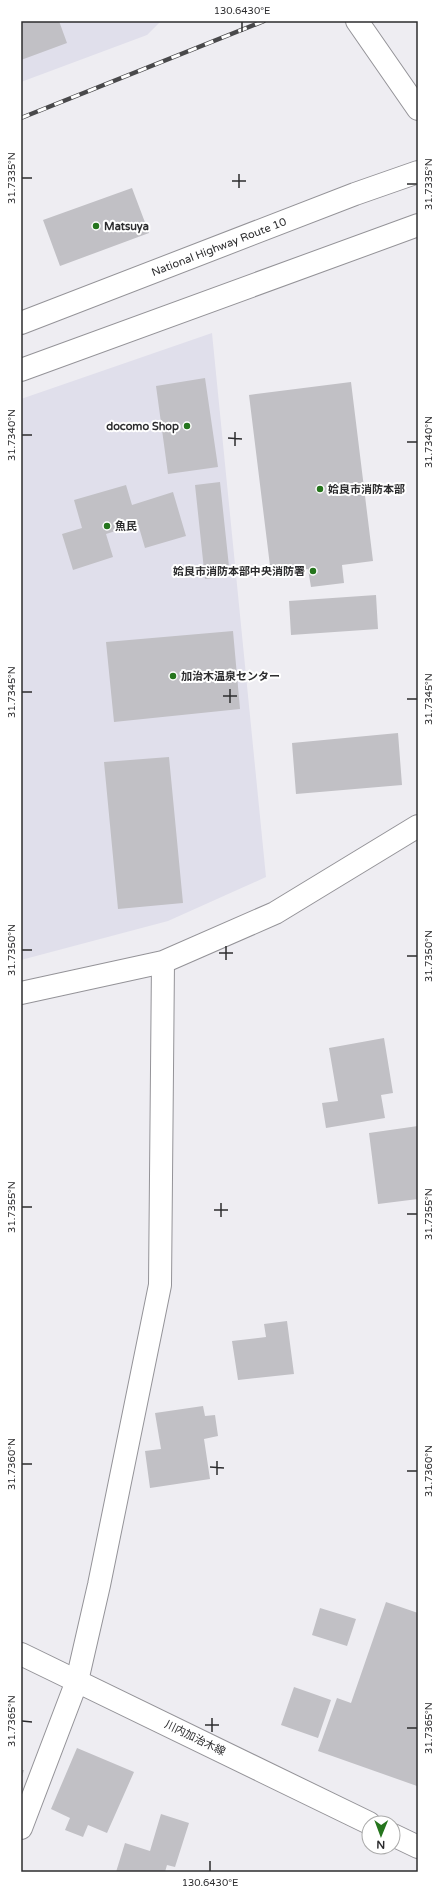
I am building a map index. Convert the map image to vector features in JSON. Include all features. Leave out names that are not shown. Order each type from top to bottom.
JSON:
[{"type":"main road","points":[[357,21],[418,109]]},
{"type":"main road","name":"National Highway Route 10","points":[[21,323],[348,197],[418,172]]},
{"type":"main road","points":[[21,370],[418,225]]},
{"type":"main road","points":[[21,993],[164,962],[275,913],[418,826]]},
{"type":"main road","points":[[21,1828],[77,1681],[99,1585],[160,1285],[164,962]]},
{"type":"main road","name":"川内加治木線","points":[[21,1654],[361,1819]]},
{"type":"main road","points":[[401,1839],[418,1847]]},
{"type":"shaded area","points":[[21,21],[161,21],[147,35],[21,82]]},
{"type":"shaded area","points":[[212,333],[266,877],[168,921],[21,960],[21,399]]},
{"type":"building","points":[[59,21],[67,43],[21,60],[21,22]]},
{"type":"building","name":"Matsuya","points":[[132,188],[149,233],[60,266],[43,220]]},
{"type":"building","name":"docomo Shop","points":[[205,378],[218,467],[168,474],[156,386]]},
{"type":"building","points":[[351,382],[373,561],[342,565],[344,583],[311,587],[308,569],[271,574],[249,395]]},
{"type":"building","points":[[220,482],[230,576],[205,579],[195,485]]},
{"type":"building","name":"魚民","points":[[126,485],[132,505],[173,492],[186,536],[145,548],[138,524],[106,534],[113,557],[73,570],[62,534],[82,528],[74,500]]},
{"type":"building","points":[[376,595],[378,629],[291,635],[289,601]]},
{"type":"building","name":"加治木温泉センター","points":[[233,631],[240,709],[114,722],[106,642]]},
{"type":"building","points":[[398,733],[402,785],[296,794],[292,743]]},
{"type":"building","points":[[169,757],[183,903],[118,909],[104,762]]},
{"type":"building","points":[[384,1038],[393,1093],[381,1095],[385,1118],[326,1128],[322,1103],[338,1101],[329,1048]]},
{"type":"building","points":[[418,1126],[418,1199],[378,1204],[369,1133]]},
{"type":"building","points":[[287,1321],[294,1374],[238,1380],[232,1341],[266,1337],[264,1324]]},
{"type":"building","points":[[203,1406],[205,1416],[215,1415],[218,1436],[204,1439],[210,1479],[150,1488],[145,1451],[161,1449],[155,1413]]},
{"type":"building","points":[[386,1602],[418,1613],[417,1786],[318,1751],[337,1698],[351,1703]]},
{"type":"building","points":[[320,1608],[356,1619],[347,1646],[312,1635]]},
{"type":"building","points":[[294,1687],[331,1700],[318,1738],[281,1725]]},
{"type":"building","points":[[77,1748],[134,1772],[107,1833],[88,1825],[83,1837],[65,1830],[70,1818],[51,1809]]},
{"type":"building","points":[[21,1770],[24,1770],[21,1781]]},
{"type":"building","points":[[161,1814],[189,1823],[175,1867],[167,1865],[165,1872],[116,1872],[125,1843],[150,1851]]},
{"type":"railway","points":[[21,118],[264,21]]},
{"type":"place","name":"Matsuya","points":[[96,226]]},
{"type":"place","name":"docomo Shop","points":[[187,426]]},
{"type":"place","name":"姶良市消防本部","points":[[320,489]]},
{"type":"place","name":"魚民","points":[[107,526]]},
{"type":"place","name":"姶良市消防本部中央消防署","points":[[313,571]]},
{"type":"place","name":"加治木温泉センター","points":[[173,676]]}]
